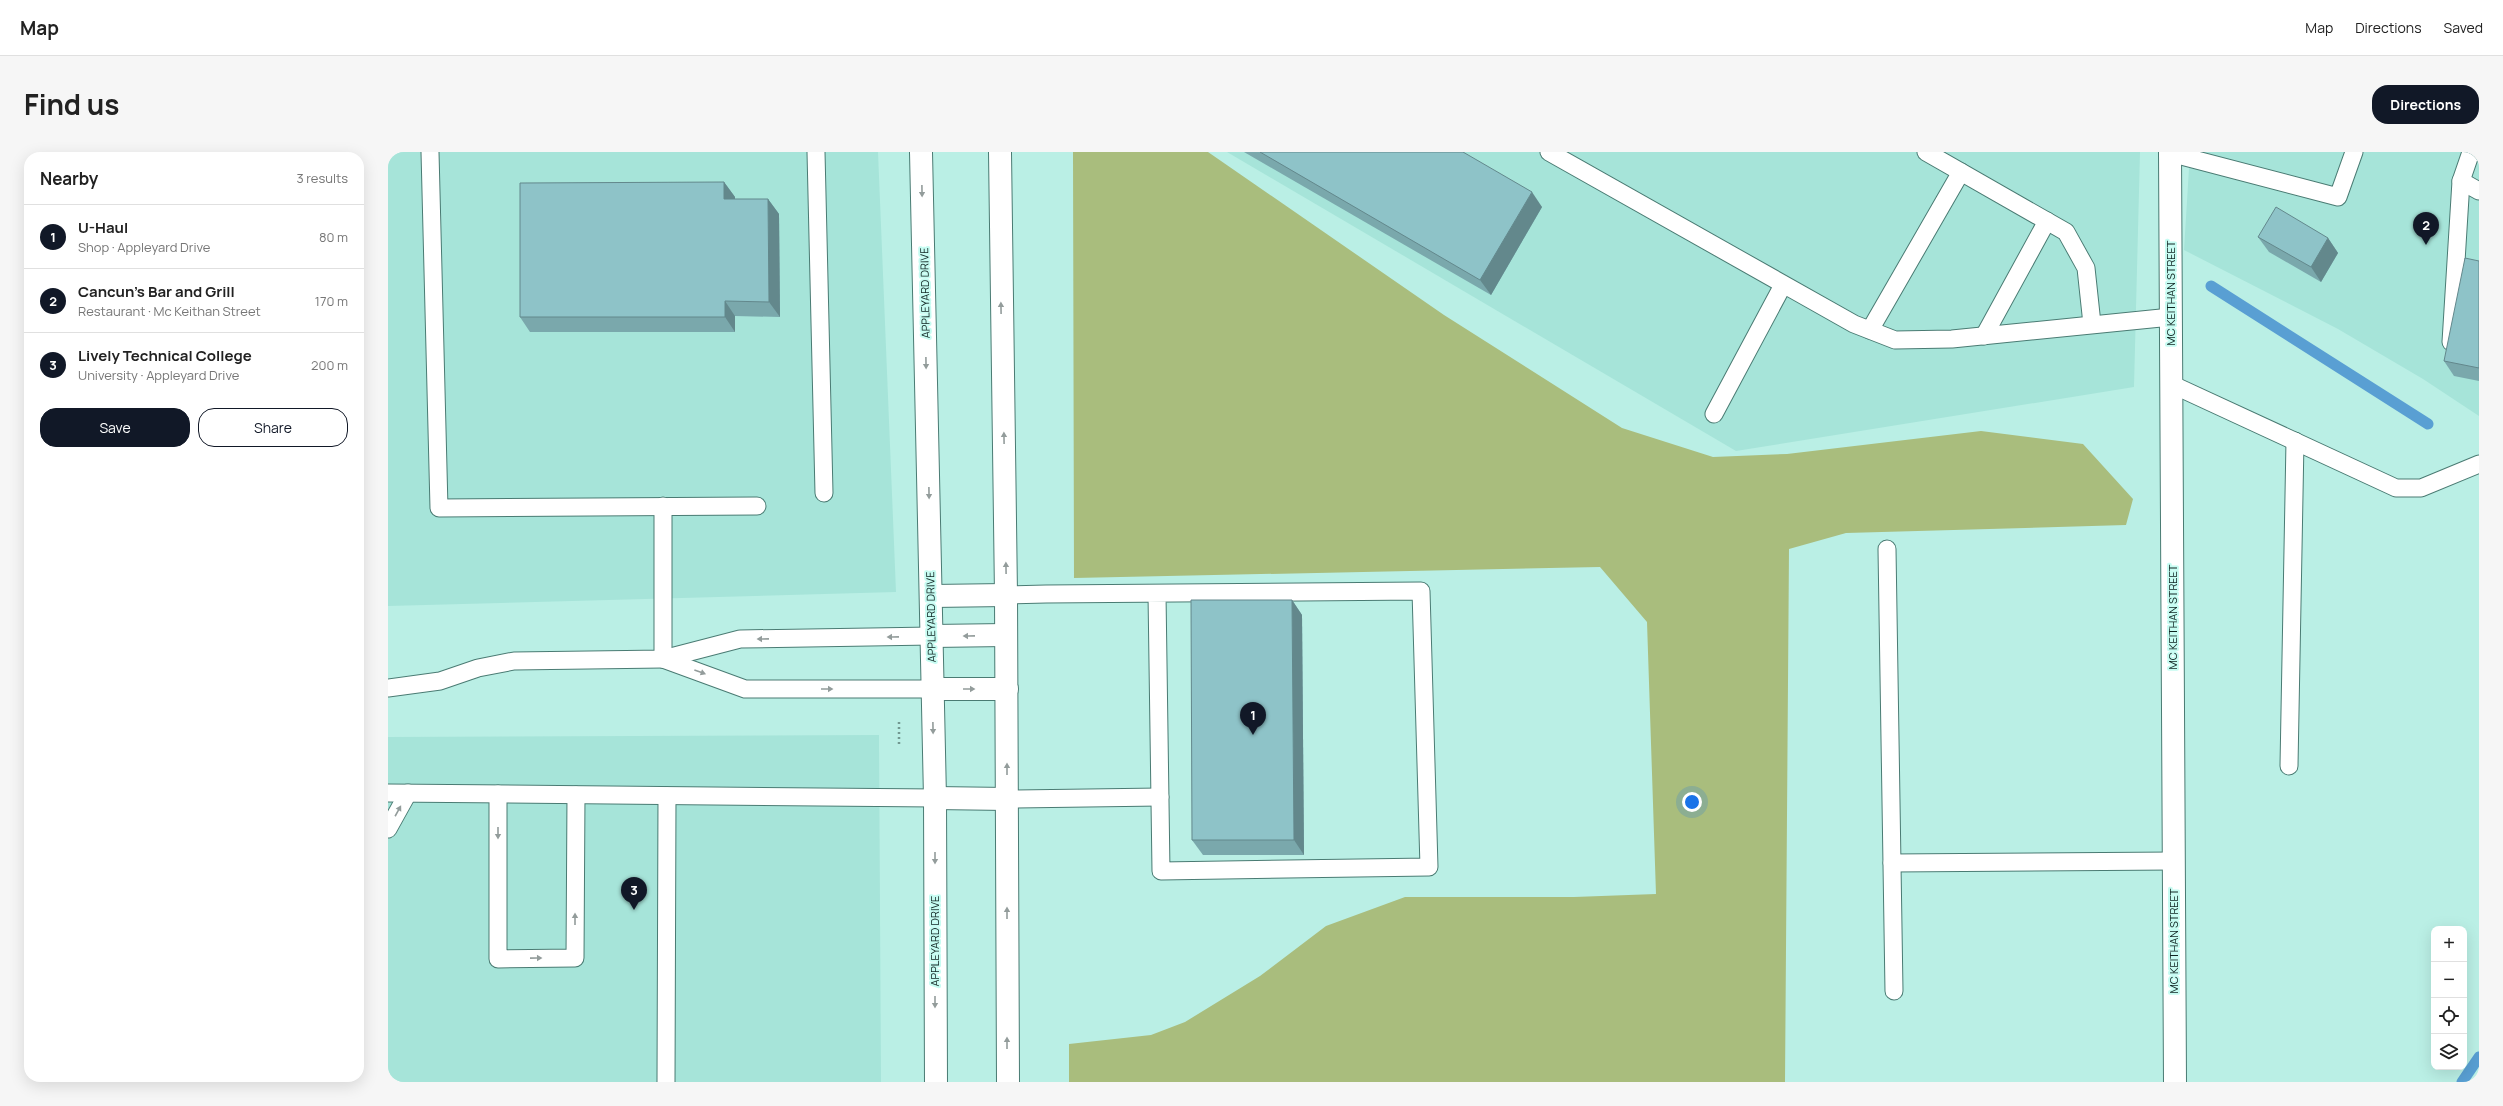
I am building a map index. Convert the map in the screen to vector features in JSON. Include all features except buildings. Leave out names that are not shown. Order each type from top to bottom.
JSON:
[{"type":"main road","name":"APPLEYARD DRIVE","points":[[922,152],[932,596],[932,689],[935,798],[936,1082]]},
{"type":"main road","points":[[1000,152],[1007,689],[1008,1082]]},
{"type":"main road","name":"MC KEITHAN STREET","points":[[2170,153],[2175,1082]]},
{"type":"main road","points":[[932,596],[1006,595]]},
{"type":"main road","points":[[932,636],[1006,635]]},
{"type":"main road","points":[[932,689],[1007,689]]},
{"type":"main road","points":[[935,798],[1007,799]]},
{"type":"lane","points":[[430,152],[439,508],[757,506]]},
{"type":"lane","points":[[816,152],[824,493]]},
{"type":"lane","points":[[1549,152],[1854,324],[1895,340],[1984,336],[2171,317]]},
{"type":"lane","points":[[1926,152],[2066,232],[2086,268],[2092,324]]},
{"type":"lane","points":[[2170,153],[2338,197],[2354,152]]},
{"type":"lane","points":[[2450,348],[2461,181],[2471,152]]},
{"type":"lane","points":[[1870,330],[1961,172]]},
{"type":"lane","points":[[2461,181],[2479,191]]},
{"type":"lane","points":[[1984,336],[2047,221]]},
{"type":"lane","points":[[1714,414],[1783,285]]},
{"type":"lane","points":[[2171,384],[2396,488],[2421,488],[2479,464]]},
{"type":"lane","points":[[2289,766],[2296,441]]},
{"type":"lane","points":[[663,506],[664,659]]},
{"type":"lane","points":[[1887,549],[1894,991]]},
{"type":"lane","points":[[1006,595],[1421,591],[1429,867],[1161,871],[1157,594]]},
{"type":"lane","points":[[388,688],[440,681],[478,668],[514,661],[664,659],[740,639],[932,636]]},
{"type":"lane","points":[[664,659],[745,689],[932,689]]},
{"type":"lane","points":[[388,793],[935,798]]},
{"type":"lane","points":[[388,829],[408,793]]},
{"type":"lane","points":[[498,794],[498,959],[575,958],[576,795]]},
{"type":"lane","points":[[666,1082],[667,796]]},
{"type":"lane","points":[[1007,799],[1160,797]]},
{"type":"lane","points":[[1892,863],[2174,861]]},
{"type":"path","points":[[899,722],[899,747]]},
{"type":"shaded area","points":[[388,152],[878,152],[896,592],[388,606]]},
{"type":"shaded area","points":[[1227,152],[2140,152],[2134,387],[1736,451]]},
{"type":"shaded area","points":[[2190,152],[2464,152],[2479,161],[2479,416],[2423,379],[2338,329],[2184,250]]},
{"type":"shaded area","points":[[879,735],[881,1082],[388,1082],[388,737]]},
{"type":"green space","points":[[1073,152],[1208,152],[1444,315],[1622,428],[1713,457],[1787,454],[1981,431],[2083,444],[2133,499],[2126,525],[1846,533],[1789,549],[1785,1082],[1069,1082],[1069,1044],[1151,1035],[1185,1022],[1260,976],[1326,926],[1405,897],[1574,897],[1656,894],[1647,622],[1600,567],[1074,578]]},
{"type":"waterway","points":[[2211,286],[2428,424]]},
{"type":"waterway","points":[[2462,1082],[2479,1057]]},
{"type":"place","name":"Cancun's Bar and Grill","points":[[2426,245]]},
{"type":"place","name":"U-Haul","points":[[1253,735]]},
{"type":"place","name":"Lively Technical College","points":[[634,910]]}]
